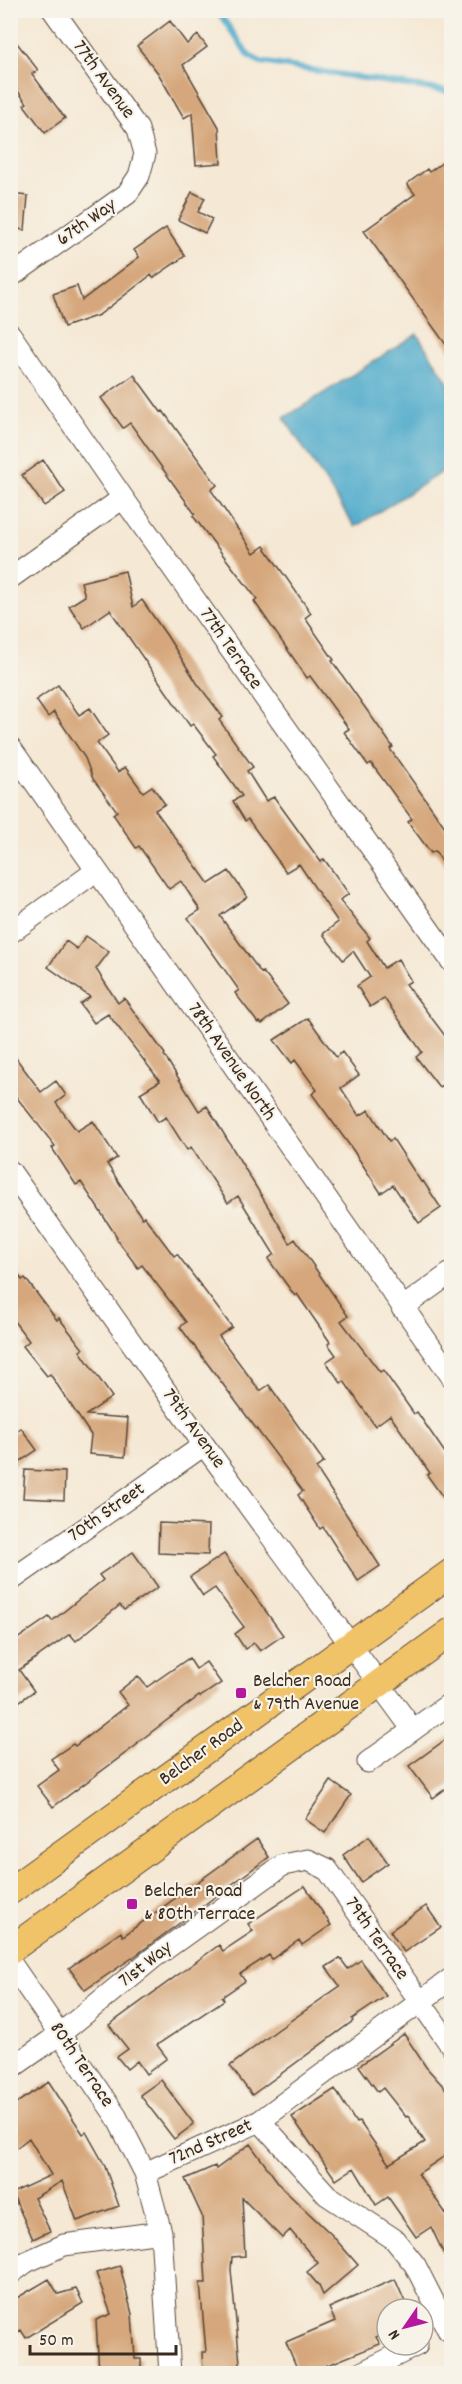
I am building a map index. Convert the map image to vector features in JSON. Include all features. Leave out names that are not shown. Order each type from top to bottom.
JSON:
[{"type":"main road","name":"Belcher Road","points":[[10,1891],[452,1572]]},
{"type":"main road","points":[[10,1950],[452,1631]]},
{"type":"street","name":"77th Avenue","points":[[53,10],[138,129],[145,154]]},
{"type":"street","name":"67th Way","points":[[10,277],[127,194],[139,177],[145,154]]},
{"type":"street","name":"77th Terrace","points":[[10,334],[123,498],[452,962]]},
{"type":"street","points":[[10,578],[123,498]]},
{"type":"street","name":"78th Avenue North","points":[[10,747],[452,1377]]},
{"type":"street","points":[[10,933],[96,871]]},
{"type":"street","name":"79th Avenue","points":[[10,1171],[204,1445],[413,1730]]},
{"type":"street","points":[[402,1308],[452,1272]]},
{"type":"street","name":"70th Street","points":[[13,1575],[204,1445]]},
{"type":"street","points":[[368,1762],[452,1702]]},
{"type":"street","name":"79th Terrace","points":[[283,1865],[308,1860],[327,1869],[452,2048]]},
{"type":"street","name":"71st Way","points":[[10,2069],[60,2034],[153,1958],[283,1865]]},
{"type":"street","name":"80th Terrace","points":[[10,1962],[116,2116],[146,2173]]},
{"type":"street","name":"72nd Street","points":[[160,2232],[146,2173],[260,2121],[452,1978]]},
{"type":"street","points":[[260,2121],[327,2195],[394,2239],[415,2265],[450,2329],[435,2336]]},
{"type":"street","points":[[10,2274],[26,2262],[64,2245],[160,2232],[170,2373]]},
{"type":"street","points":[[359,2373],[392,2357]]},
{"type":"water","points":[[417,334],[451,387],[451,466],[355,527],[284,418]]},
{"type":"building","points":[[170,21],[187,44],[198,35],[207,47],[183,65],[219,127],[221,163],[196,165],[192,113],[184,118],[158,73],[137,46]]},
{"type":"building","points":[[10,34],[38,70],[32,74],[65,118],[45,133],[24,105],[27,103],[10,81]]},
{"type":"building","points":[[452,156],[452,353],[364,231],[415,194],[407,184],[427,169],[429,172]]},
{"type":"building","points":[[192,192],[205,198],[198,212],[212,219],[205,233],[178,220]]},
{"type":"building","points":[[10,194],[28,196],[25,230],[10,228]]},
{"type":"building","points":[[166,228],[185,256],[153,278],[151,275],[99,315],[64,327],[53,294],[77,286],[82,300],[139,257],[134,250]]},
{"type":"building","points":[[134,375],[217,485],[211,490],[254,553],[264,546],[311,613],[305,618],[334,660],[332,661],[393,747],[390,749],[452,837],[452,876],[435,851],[431,853],[408,822],[412,819],[371,763],[368,765],[344,732],[349,729],[310,676],[307,678],[254,601],[257,599],[193,516],[195,514],[130,423],[123,428],[101,398]]},
{"type":"building","points":[[43,460],[65,492],[44,506],[22,475]]},
{"type":"building","points":[[125,571],[133,607],[142,600],[197,683],[223,717],[219,720],[253,767],[247,771],[266,801],[274,797],[321,862],[324,859],[349,894],[340,900],[370,938],[367,941],[384,968],[398,959],[411,981],[406,984],[452,1045],[452,1079],[439,1087],[416,1057],[422,1052],[384,998],[370,1007],[357,986],[370,977],[353,951],[343,960],[323,934],[338,922],[299,864],[286,872],[248,819],[245,821],[233,801],[242,796],[213,756],[216,754],[193,724],[190,726],[110,610],[84,628],[69,606],[85,596],[81,582]]},
{"type":"building","points":[[58,685],[79,715],[90,708],[108,735],[97,743],[118,772],[125,767],[143,792],[152,786],[165,804],[155,810],[209,884],[229,871],[247,897],[220,916],[261,973],[263,972],[288,1004],[262,1024],[258,1023],[235,993],[239,990],[188,918],[200,910],[181,881],[169,889],[139,846],[136,848],[113,814],[117,811],[93,779],[85,758],[54,712],[48,717],[36,700]]},
{"type":"building","points":[[86,936],[109,952],[96,969],[118,1003],[124,998],[165,1054],[199,1111],[207,1106],[290,1243],[295,1239],[348,1316],[341,1321],[380,1372],[383,1370],[414,1414],[417,1412],[452,1463],[452,1510],[427,1475],[430,1473],[390,1415],[375,1426],[344,1381],[341,1383],[326,1362],[336,1355],[328,1344],[330,1342],[297,1294],[295,1296],[268,1259],[274,1254],[238,1196],[228,1203],[191,1147],[187,1150],[166,1117],[158,1122],[140,1093],[160,1081],[108,1014],[94,1023],[80,1004],[90,997],[48,967],[66,941],[77,949]]},
{"type":"building","points":[[308,1018],[336,1057],[342,1052],[359,1075],[341,1088],[359,1116],[369,1110],[389,1141],[393,1139],[441,1208],[419,1223],[393,1185],[381,1193],[312,1094],[317,1090],[295,1060],[292,1063],[274,1040]]},
{"type":"building","points":[[10,1050],[41,1092],[56,1081],[66,1095],[56,1103],[77,1131],[93,1121],[117,1158],[107,1164],[142,1218],[144,1216],[174,1256],[177,1254],[232,1327],[219,1336],[260,1391],[269,1385],[324,1462],[316,1468],[380,1566],[358,1581],[323,1527],[320,1529],[298,1495],[303,1491],[180,1327],[186,1322],[142,1265],[138,1268],[81,1182],[76,1185],[52,1148],[55,1146],[10,1089]]},
{"type":"building","points":[[10,1263],[22,1280],[25,1278],[83,1349],[80,1351],[112,1397],[86,1415],[128,1418],[125,1457],[89,1454],[91,1435],[50,1374],[47,1376],[23,1346],[29,1341],[10,1316]]},
{"type":"building","points":[[21,1428],[37,1450],[10,1468],[10,1436]]},
{"type":"building","points":[[25,1470],[65,1472],[64,1500],[23,1498]]},
{"type":"building","points":[[159,1523],[209,1525],[208,1555],[158,1553]]},
{"type":"building","points":[[133,1552],[158,1587],[124,1610],[120,1605],[76,1641],[70,1634],[19,1670],[34,1691],[10,1708],[10,1644],[49,1617],[52,1621],[103,1580],[99,1575]]},
{"type":"building","points":[[224,1554],[283,1635],[260,1651],[254,1643],[245,1649],[235,1634],[244,1627],[215,1588],[203,1596],[190,1577]]},
{"type":"building","points":[[189,1658],[196,1669],[206,1662],[221,1683],[199,1696],[53,1807],[37,1786],[59,1770],[51,1759],[73,1744],[75,1746],[128,1705],[118,1692],[138,1676],[147,1687]]},
{"type":"building","points":[[452,1735],[452,1784],[433,1798],[409,1766]]},
{"type":"building","points":[[331,1781],[351,1795],[325,1833],[305,1819]]},
{"type":"building","points":[[369,1836],[388,1863],[361,1882],[343,1855]]},
{"type":"building","points":[[257,1839],[269,1857],[85,1990],[69,1968],[121,1932],[123,1936]]},
{"type":"building","points":[[305,1886],[331,1925],[302,1945],[299,1940],[272,1959],[269,1955],[240,1974],[245,1981],[222,1997],[224,2000],[157,2045],[167,2058],[146,2074],[137,2061],[127,2069],[117,2057],[128,2049],[109,2025],[219,1945],[223,1951],[253,1931],[248,1924]]},
{"type":"building","points":[[426,1906],[441,1927],[404,1952],[390,1931]]},
{"type":"building","points":[[340,1958],[348,1969],[361,1960],[386,1996],[252,2095],[230,2066],[340,1986],[326,1967]]},
{"type":"building","points":[[404,2034],[426,2067],[452,2096],[452,2151],[418,2174],[452,2222],[452,2271],[431,2227],[416,2237],[388,2197],[376,2205],[354,2168],[336,2180],[292,2117],[335,2089],[356,2123],[359,2121],[389,2164],[425,2142],[408,2116],[406,2117],[383,2088],[378,2092],[359,2066]]},
{"type":"building","points":[[161,2080],[194,2124],[174,2139],[140,2095]]},
{"type":"building","points":[[49,2082],[83,2134],[86,2132],[104,2164],[119,2206],[77,2221],[62,2181],[34,2198],[50,2231],[33,2239],[12,2193],[51,2175],[29,2138],[10,2153],[10,2107]]},
{"type":"building","points":[[250,2144],[283,2189],[331,2234],[358,2265],[323,2295],[319,2286],[307,2272],[318,2263],[290,2230],[282,2238],[242,2198],[245,2256],[232,2257],[231,2270],[241,2373],[203,2373],[202,2352],[206,2352],[200,2283],[206,2283],[202,2216],[185,2179],[215,2166],[216,2169]]},
{"type":"building","points":[[120,2266],[132,2314],[135,2359],[141,2359],[141,2373],[99,2373],[96,2320],[111,2314],[96,2273]]},
{"type":"building","points":[[49,2279],[58,2294],[76,2289],[83,2303],[26,2338],[21,2330],[10,2337],[10,2302]]},
{"type":"building","points":[[395,2279],[403,2297],[375,2297],[375,2346],[308,2373],[299,2373],[286,2342],[335,2321],[329,2308]]},
{"type":"waterway","points":[[217,10],[249,56],[261,62],[452,92]]},
{"type":"place","name":"Belcher Road & 79th Avenue","points":[[241,1693]]},
{"type":"place","name":"Belcher Road & 80th Terrace","points":[[132,1904]]}]
